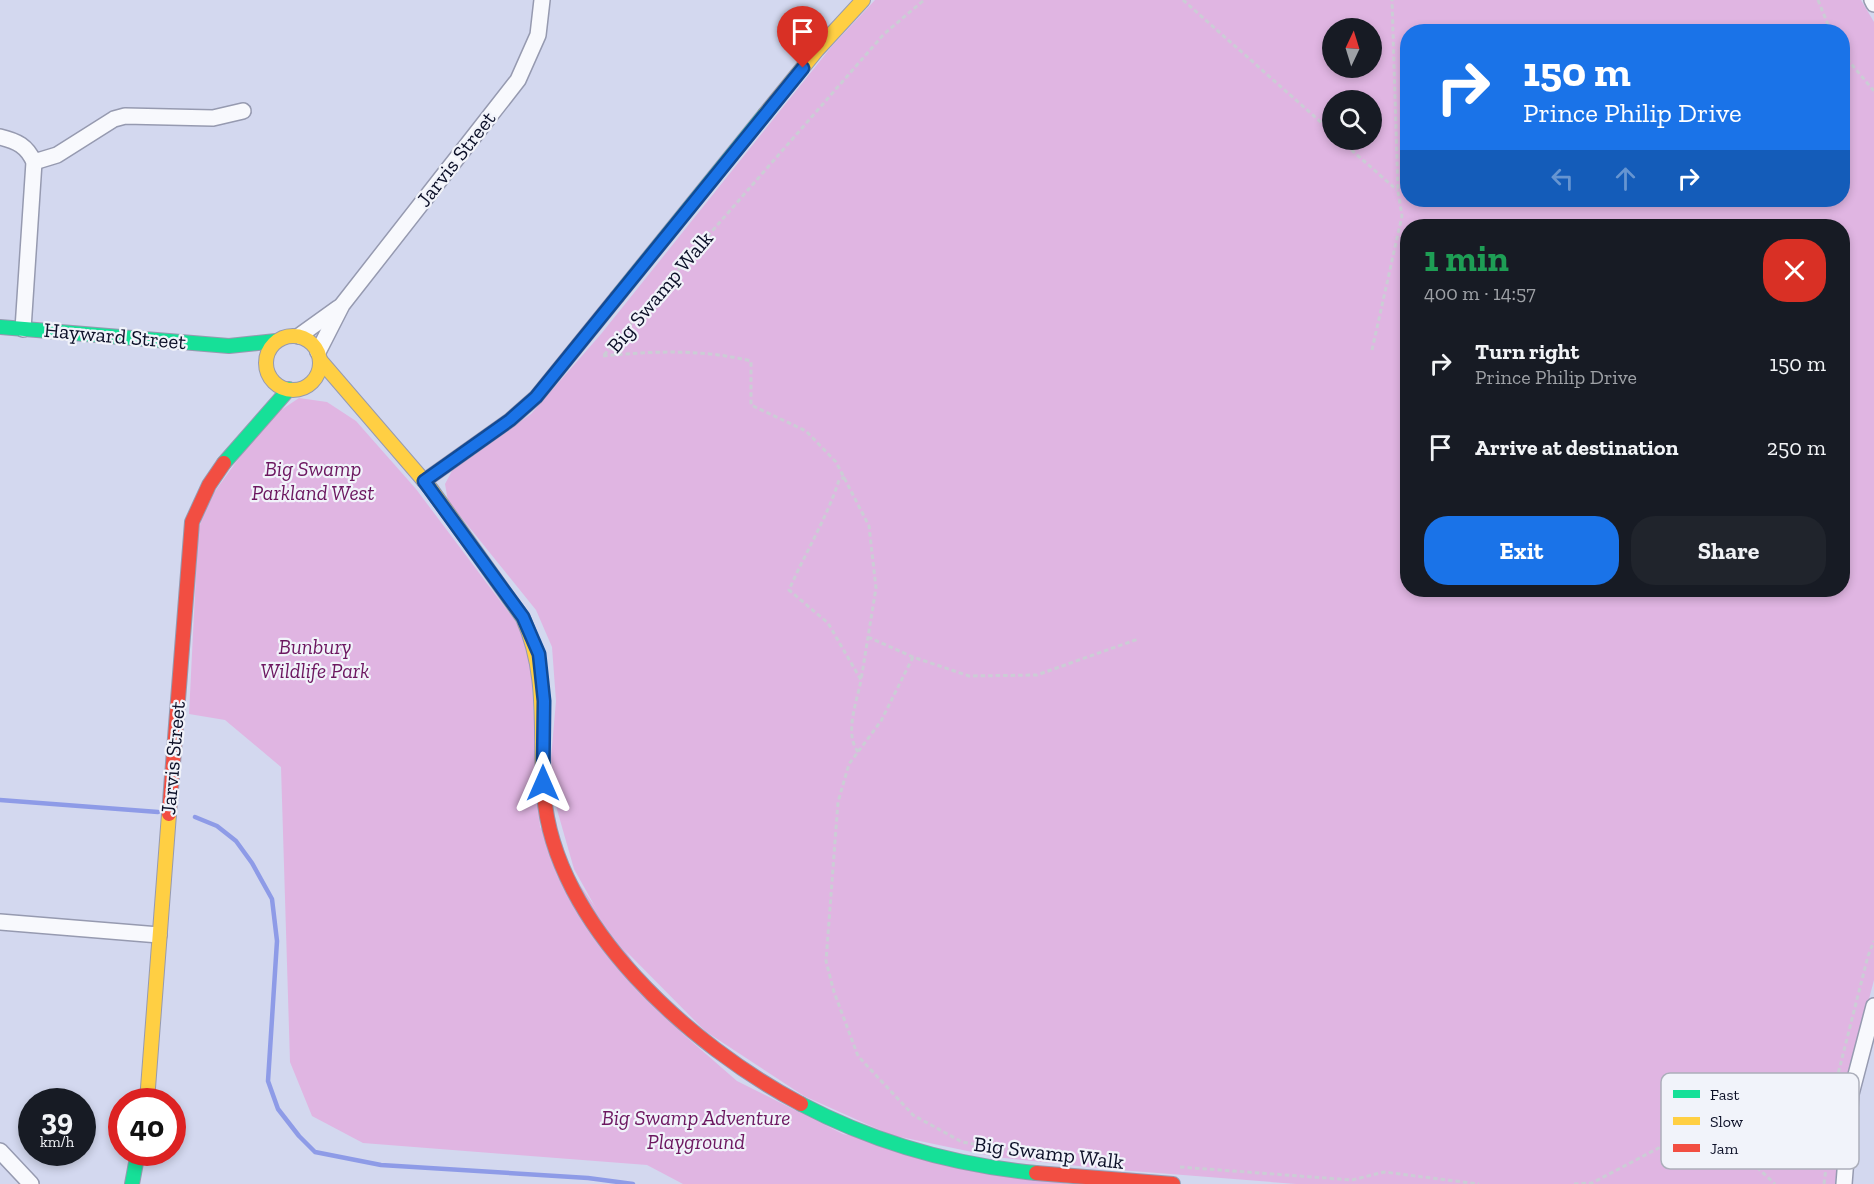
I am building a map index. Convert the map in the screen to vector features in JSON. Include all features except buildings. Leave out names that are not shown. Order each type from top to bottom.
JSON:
[{"type":"street","name":"Jarvis Street","points":[[319,356],[342,305],[518,80],[538,35],[542,0]]},
{"type":"street","points":[[424,481],[510,420],[536,397],[817,50],[863,0]]},
{"type":"street","points":[[34,162],[57,155],[114,119],[125,116],[213,118],[243,111]]},
{"type":"street","points":[[0,137],[19,142],[29,151],[34,162],[23,329]]},
{"type":"street","name":"Jarvis Street","points":[[299,336],[342,305]]},
{"type":"street","name":"Hayward Street","points":[[0,327],[229,345],[276,341]]},
{"type":"street","points":[[354,405],[307,386],[289,389],[265,381],[267,355],[276,341],[299,336],[313,345],[354,405],[424,481],[523,617],[539,654],[544,701],[544,799],[551,834],[566,873],[596,926],[623,961],[699,1038],[749,1074],[804,1107],[901,1147],[952,1161],[993,1167],[1173,1184]]},
{"type":"street","name":"Hayward Street","points":[[229,345],[265,381]]},
{"type":"street","points":[[307,386],[317,374],[319,356]]},
{"type":"street","name":"Jarvis Street","points":[[248,431],[265,381]]},
{"type":"street","name":"Jarvis Street","points":[[148,1088],[192,522],[206,489],[248,431],[289,389]]},
{"type":"street","points":[[0,922],[159,935]]},
{"type":"street","points":[[1856,1073],[1874,1006]]},
{"type":"street","points":[[0,1151],[31,1184]]},
{"type":"street","points":[[132,1184],[135,1166]]},
{"type":"street","points":[[1844,1184],[1845,1169]]},
{"type":"path","name":"Big Swamp Walk","points":[[858,752],[853,746],[851,731],[876,588],[869,526],[836,462],[806,431],[751,405],[751,361],[719,353],[648,352],[603,356],[884,34],[924,0]]},
{"type":"path","points":[[1183,0],[1322,123]]},
{"type":"path","points":[[1392,0],[1400,204]]},
{"type":"path","points":[[1818,0],[1828,24]]},
{"type":"path","points":[[1850,62],[1874,91]]},
{"type":"path","points":[[1351,150],[1398,191]]},
{"type":"path","points":[[1372,350],[1400,225]]},
{"type":"path","points":[[845,477],[839,480],[832,501],[789,590],[828,622],[861,680]]},
{"type":"path","points":[[868,637],[913,657],[969,676],[1036,675],[1138,639]]},
{"type":"path","name":"Big Swamp Walk","points":[[913,657],[881,721],[849,764],[838,801],[826,961],[834,992],[858,1056],[913,1115],[962,1142],[1028,1153]]},
{"type":"path","points":[[1574,1184],[1592,1183],[1661,1147]]},
{"type":"path","points":[[1178,1167],[1352,1180],[1384,1172],[1479,1184]]},
{"type":"path","points":[[1759,1169],[1775,1184]]},
{"type":"green space","points":[[875,0],[1861,0],[1874,22],[1874,980],[1849,1073],[1661,1073],[1661,1169],[1837,1169],[1835,1184],[1296,1184],[1107,1169],[996,1157],[891,1135],[804,1096],[705,1031],[612,937],[574,869],[554,799],[551,758],[556,701],[552,647],[536,610],[448,501],[445,484],[453,469],[531,414],[601,334],[832,46]]},
{"type":"green space","points":[[299,398],[327,402],[356,421],[416,489],[519,626],[531,665],[540,827],[683,1034],[737,1081],[843,1134],[1068,1184],[683,1184],[647,1165],[363,1143],[312,1116],[290,1062],[281,767],[225,720],[189,714],[198,533],[205,505],[255,436],[275,414]]},
{"type":"waterway","points":[[0,800],[158,812]]},
{"type":"waterway","points":[[195,817],[217,826],[236,841],[252,863],[272,899],[277,941],[268,1081],[278,1109],[315,1152],[381,1165],[588,1178],[633,1184]]},
{"type":"traffic: fast","points":[[617,297],[765,114]]},
{"type":"traffic: fast","points":[[0,327],[229,346],[276,341]]},
{"type":"traffic: fast","points":[[224,463],[289,389]]},
{"type":"traffic: fast","points":[[801,1104],[857,1130],[916,1150],[975,1164],[1036,1173]]},
{"type":"traffic: fast","points":[[132,1184],[135,1166]]},
{"type":"traffic: slow","points":[[765,114],[817,50],[863,0]]},
{"type":"traffic: slow","points":[[293,336],[303,338],[312,344],[318,353],[320,363],[318,373],[312,382],[303,388],[293,390],[283,388],[274,382],[268,373],[266,363],[268,353],[274,344],[283,338],[293,336]]},
{"type":"traffic: slow","points":[[320,360],[431,489],[523,618],[537,662],[540,683],[544,794]]},
{"type":"traffic: slow","points":[[148,1088],[169,814]]},
{"type":"traffic: jam","points":[[424,481],[510,420],[536,397],[617,297]]},
{"type":"traffic: jam","points":[[169,814],[192,522],[209,485],[224,463]]},
{"type":"traffic: jam","points":[[544,794],[553,843],[573,890],[601,935],[635,977],[674,1015],[716,1050],[759,1080],[801,1104]]},
{"type":"traffic: jam","points":[[1036,1173],[1173,1184]]},
{"type":"route","points":[[543,783],[544,701],[539,654],[523,617],[424,481],[510,420],[536,397],[803,68]]},
{"type":"park label","name":"Big Swamp Parkland West","points":[[313,481]]},
{"type":"park label","name":"Bunbury Wildlife Park","points":[[315,659]]},
{"type":"park label","name":"Big Swamp Adventure Playground","points":[[696,1130]]}]
